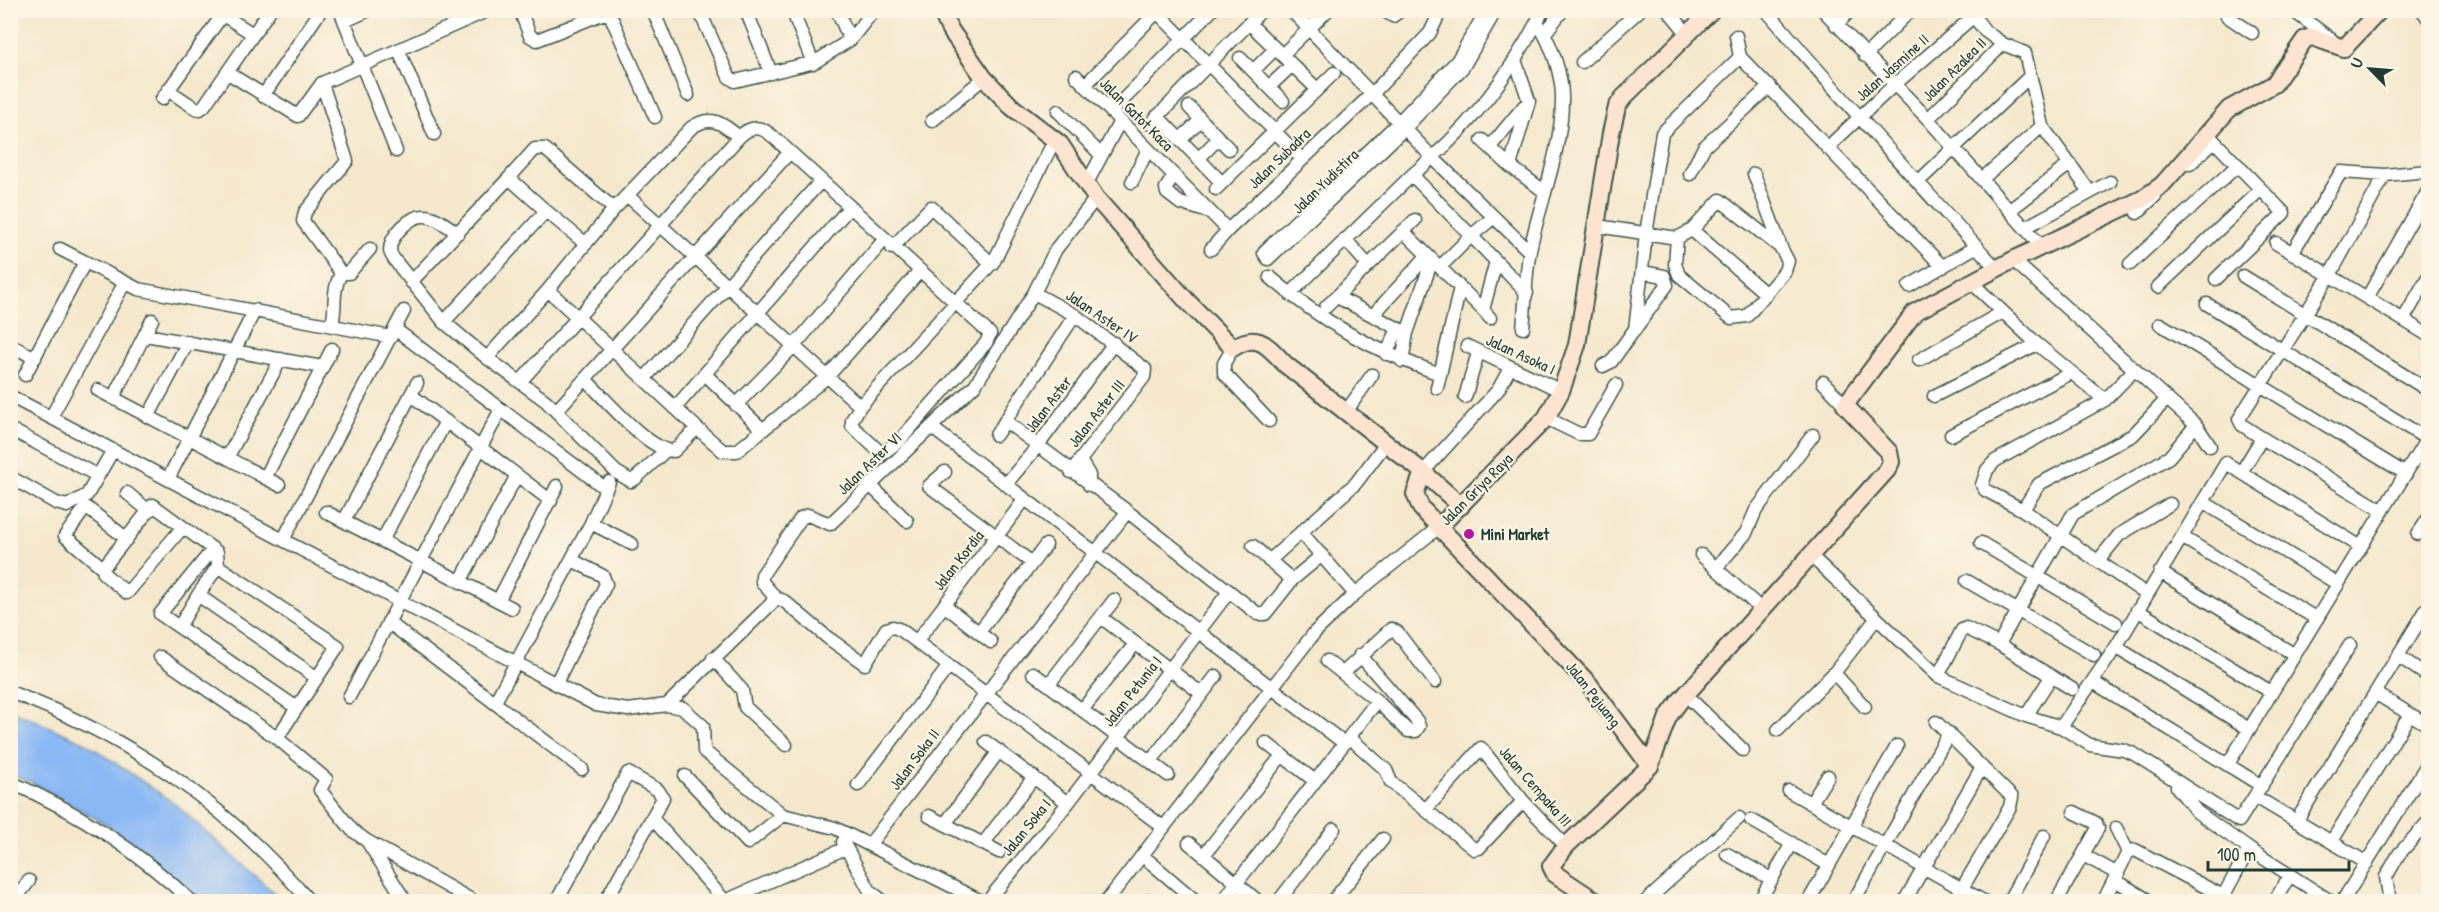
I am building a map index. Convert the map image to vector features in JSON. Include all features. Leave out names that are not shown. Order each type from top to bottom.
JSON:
[{"type":"street","points":[[253,34],[224,13],[165,95],[200,110],[270,10]]},
{"type":"street","points":[[263,96],[321,10]]},
{"type":"street","points":[[369,10],[342,16],[396,151]]},
{"type":"street","points":[[228,73],[298,116],[322,83],[489,10]]},
{"type":"street","points":[[520,10],[531,38],[537,40],[610,11],[655,117]]},
{"type":"street","points":[[653,10],[688,95]]},
{"type":"street","points":[[699,10],[731,80],[737,81],[813,63],[850,40],[873,10]]},
{"type":"street","points":[[746,10],[771,73]]},
{"type":"street","points":[[792,10],[813,63]]},
{"type":"street","points":[[837,10],[850,40]]},
{"type":"street","points":[[941,10],[949,27],[984,78],[1012,107],[1055,139],[1096,198],[1186,300],[1233,348]]},
{"type":"street","points":[[1087,183],[1101,155],[1115,116],[1182,38],[1212,10]]},
{"type":"street","points":[[1262,10],[1154,120],[1198,159],[1219,186],[1316,88],[1334,73]]},
{"type":"street","points":[[1291,10],[1433,158],[1530,252]]},
{"type":"street","points":[[1253,71],[1309,28],[1328,10]]},
{"type":"street","points":[[1383,10],[1392,16],[1401,10]]},
{"type":"street","name":"Jalan Subadra","points":[[1211,249],[1228,230],[1373,93],[1430,33],[1441,10]]},
{"type":"street","points":[[1402,125],[1457,61],[1487,10]]},
{"type":"street","points":[[1402,125],[1463,67],[1496,10]]},
{"type":"street","points":[[1290,294],[1412,175],[1433,158],[1496,89],[1543,10]]},
{"type":"street","points":[[1545,33],[1563,10]]},
{"type":"street","points":[[1582,62],[1640,10]]},
{"type":"street","points":[[1668,10],[1687,33]]},
{"type":"street","name":"Jalan Griya Raya","points":[[1106,902],[1315,632],[1355,594],[1439,527],[1546,418],[1561,391],[1577,345],[1617,107],[1712,10]]},
{"type":"street","points":[[1766,10],[1859,119],[1919,180],[1997,269]]},
{"type":"street","points":[[1823,10],[1928,119],[2041,246]]},
{"type":"street","points":[[1836,25],[1851,10]]},
{"type":"street","points":[[1865,56],[1911,10]]},
{"type":"street","points":[[2231,10],[2227,16],[2252,33]]},
{"type":"street","points":[[2292,10],[2344,48]]},
{"type":"street","points":[[2422,10],[2428,18]]},
{"type":"street","points":[[1158,11],[1302,159]]},
{"type":"street","name":"Jalan Gatot Kaca","points":[[1158,11],[1081,80],[1228,230]]},
{"type":"street","points":[[2344,48],[2376,12]]},
{"type":"street","points":[[1972,13],[1985,31],[2003,44],[2025,53],[2042,126],[2090,192]]},
{"type":"street","name":"Jalan Jasmine II","points":[[1827,148],[1972,13]]},
{"type":"street","points":[[1522,328],[1530,252],[1545,192],[1562,101],[1561,84],[1545,33],[1537,22]]},
{"type":"street","points":[[1249,23],[1316,88]]},
{"type":"street","points":[[1736,36],[1740,57],[1943,267]]},
{"type":"street","points":[[1845,405],[1915,312],[2041,246],[2136,206],[2162,185],[2211,137],[2229,109],[2277,81],[2305,39],[2312,37],[2344,48]]},
{"type":"street","name":"Jalan Azalea II","points":[[1928,119],[2003,44]]},
{"type":"street","points":[[399,51],[434,134]]},
{"type":"street","points":[[1635,330],[1646,234],[1662,133],[1740,57]]},
{"type":"street","points":[[1240,58],[1283,101]]},
{"type":"street","points":[[1510,166],[1529,101],[1515,60]]},
{"type":"street","points":[[1269,87],[1292,65]]},
{"type":"street","points":[[1919,180],[2029,77]]},
{"type":"street","points":[[932,121],[984,78]]},
{"type":"street","points":[[322,83],[347,161],[302,218],[341,273]]},
{"type":"street","points":[[1690,174],[1704,147],[1770,86]]},
{"type":"street","points":[[1529,101],[1486,143],[1510,166],[1545,192]]},
{"type":"street","points":[[1189,107],[1229,149]]},
{"type":"street","points":[[1058,111],[1101,155]]},
{"type":"street","points":[[487,358],[548,290],[614,209],[683,135],[700,121],[715,120],[739,137]]},
{"type":"street","points":[[1179,140],[1202,120]]},
{"type":"street","name":"Jalan Yudistira","points":[[1267,254],[1402,125]]},
{"type":"street","points":[[1982,179],[2042,126]]},
{"type":"street","points":[[520,382],[739,137],[749,128],[755,127],[764,130],[790,152],[888,244],[954,304],[990,334],[974,357],[890,450],[882,454],[852,426],[852,420],[861,406],[954,304],[992,264],[1003,247],[1055,139]]},
{"type":"street","points":[[2211,137],[2284,213],[2216,279]]},
{"type":"street","points":[[1198,159],[1219,138]]},
{"type":"street","points":[[411,282],[535,149],[545,149],[614,209]]},
{"type":"street","points":[[1132,182],[1148,149]]},
{"type":"street","points":[[557,410],[790,152]]},
{"type":"street","points":[[2010,210],[2070,164]]},
{"type":"street","points":[[2130,264],[2238,165]]},
{"type":"street","points":[[2292,253],[2341,172],[2385,175],[2428,171]]},
{"type":"street","points":[[1677,238],[1675,264],[1678,275],[1726,316],[1737,319],[1747,316],[1766,294],[1788,261],[1754,174]]},
{"type":"street","points":[[1412,175],[1527,293]]},
{"type":"street","points":[[2383,511],[2262,438],[2242,425],[2240,419],[2330,275],[2385,175]]},
{"type":"street","points":[[509,178],[586,244]]},
{"type":"street","points":[[644,380],[821,181]]},
{"type":"street","points":[[2026,227],[2110,182]]},
{"type":"street","points":[[2158,287],[2261,189]]},
{"type":"street","points":[[2367,298],[2428,191]]},
{"type":"street","points":[[628,196],[861,406]]},
{"type":"street","name":"Jalan Aster VI","points":[[775,598],[760,579],[801,518],[808,515],[830,524],[975,385],[1034,293],[1056,249],[1096,198]]},
{"type":"street","points":[[1597,226],[1677,238],[1692,230],[1720,200],[1781,248]]},
{"type":"street","points":[[736,405],[888,244],[932,207],[992,264]]},
{"type":"street","points":[[675,408],[849,208]]},
{"type":"street","points":[[444,322],[546,211]]},
{"type":"street","points":[[458,233],[426,216],[416,217],[407,223],[391,243],[390,252],[444,322],[487,358],[557,410],[616,472],[626,479],[635,479],[665,451]]},
{"type":"street","points":[[1373,315],[1433,261],[1471,236],[1494,217]]},
{"type":"street","points":[[1326,307],[1415,220]]},
{"type":"street","points":[[1692,230],[1766,294]]},
{"type":"street","points":[[1403,231],[1486,314],[1496,261]]},
{"type":"street","points":[[1345,239],[1368,265]]},
{"type":"street","points":[[2276,243],[2428,335]]},
{"type":"street","points":[[1909,286],[1977,246]]},
{"type":"street","points":[[60,249],[124,284],[165,295],[332,325],[393,333],[609,484],[572,560],[495,702]]},
{"type":"street","points":[[341,273],[349,273],[370,249]]},
{"type":"street","points":[[2013,260],[2196,425],[2210,446]]},
{"type":"street","points":[[1386,354],[1403,331],[1433,261]]},
{"type":"street","points":[[26,375],[86,262]]},
{"type":"street","points":[[548,290],[697,428],[723,451],[730,452],[736,451],[828,376],[919,272]]},
{"type":"street","points":[[332,325],[336,308],[333,290],[341,273]]},
{"type":"street","points":[[1603,366],[1611,362],[1668,283],[1664,276],[1642,273]]},
{"type":"street","points":[[2243,276],[2428,390]]},
{"type":"street","points":[[1270,277],[1327,322],[1386,354],[1440,374]]},
{"type":"street","points":[[2403,320],[2428,277]]},
{"type":"street","points":[[1971,282],[2037,344],[2104,400]]},
{"type":"street","points":[[51,417],[124,284]]},
{"type":"street","points":[[1437,388],[1460,287]]},
{"type":"street","name":"Jalan Aster IV","points":[[1034,293],[1076,315],[1142,365],[1145,373]]},
{"type":"street","points":[[1337,297],[1403,331]]},
{"type":"street","points":[[2206,304],[2428,438],[2228,764]]},
{"type":"street","points":[[168,479],[255,310]]},
{"type":"street","points":[[283,540],[404,311]]},
{"type":"street","points":[[1919,360],[2003,312]]},
{"type":"street","points":[[996,435],[1076,315]]},
{"type":"street","points":[[112,398],[152,320]]},
{"type":"street","points":[[2160,324],[2406,474]]},
{"type":"street","points":[[1402,361],[1403,331]]},
{"type":"street","points":[[146,335],[322,367]]},
{"type":"street","points":[[1269,421],[1224,373],[1224,363],[1233,348],[1245,341],[1257,340],[1345,413],[1423,472],[1461,506]]},
{"type":"street","points":[[148,417],[188,342]]},
{"type":"street","name":"Jalan Aster","points":[[1006,484],[1037,447],[1114,343]]},
{"type":"street","points":[[1934,396],[2037,344]]},
{"type":"street","points":[[12,346],[35,358]]},
{"type":"street","points":[[265,478],[332,349]]},
{"type":"street","name":"Jalan Asoka I","points":[[1465,397],[1473,349],[1561,391]]},
{"type":"street","points":[[227,458],[281,359]]},
{"type":"street","points":[[1423,472],[1498,390],[1510,368]]},
{"type":"street","points":[[2135,369],[2104,400],[1990,465],[1983,477],[1983,488],[2023,510],[2146,594]]},
{"type":"street","points":[[1951,435],[2071,372]]},
{"type":"street","name":"Jalan Aster III","points":[[1071,472],[1145,373]]},
{"type":"street","points":[[705,374],[762,430]]},
{"type":"street","points":[[1345,413],[1372,375]]},
{"type":"street","points":[[585,379],[651,442],[665,451],[674,451],[697,428]]},
{"type":"street","points":[[344,521],[417,382]]},
{"type":"street","points":[[1597,902],[1552,871],[1551,866],[1566,846],[1650,766],[1668,717],[1892,462],[1889,452],[1823,382]]},
{"type":"street","points":[[1546,418],[1579,434],[1588,434],[1616,385]]},
{"type":"street","points":[[98,390],[279,485]]},
{"type":"street","points":[[411,395],[551,501]]},
{"type":"street","points":[[10,396],[516,663],[604,707],[637,710],[667,705],[683,708],[699,720],[704,730],[705,751],[783,815],[835,828],[985,902]]},
{"type":"street","points":[[2023,510],[2039,484],[2133,435],[2166,400]]},
{"type":"street","points":[[349,697],[501,409]]},
{"type":"street","points":[[1005,421],[1258,614],[1263,615],[1292,580],[1322,555]]},
{"type":"street","points":[[382,541],[446,422]]},
{"type":"street","points":[[1999,644],[2078,510],[2160,464],[2169,457],[2196,425]]},
{"type":"street","points":[[931,427],[1271,686],[1386,770],[1391,782],[1477,849],[1523,801]]},
{"type":"street","points":[[10,429],[98,476]]},
{"type":"street","points":[[1716,568],[1746,533],[1756,510],[1814,435]]},
{"type":"street","points":[[2242,471],[2262,438]]},
{"type":"street","points":[[1269,561],[1356,483],[1386,443]]},
{"type":"street","points":[[10,477],[56,503],[67,506],[87,495],[113,450]]},
{"type":"street","points":[[1080,460],[1089,476],[1089,485]]},
{"type":"street","points":[[2061,727],[2116,647],[2226,463],[2361,547]]},
{"type":"street","points":[[945,472],[929,486],[1031,562]]},
{"type":"street","name":"Jalan Pejuang","points":[[1423,472],[1415,494],[1421,508],[1589,684],[1650,766]]},
{"type":"street","points":[[460,582],[517,475]]},
{"type":"street","points":[[870,485],[907,521]]},
{"type":"street","points":[[498,602],[557,486]]},
{"type":"street","points":[[127,493],[149,511]]},
{"type":"street","name":"Jalan Kordia","points":[[917,641],[1026,499]]},
{"type":"street","points":[[2203,502],[2338,584]]},
{"type":"street","points":[[2098,561],[2119,535],[2170,504]]},
{"type":"street","points":[[103,568],[153,506],[217,552],[218,566],[179,627]]},
{"type":"street","points":[[127,539],[87,507],[65,536],[103,568],[104,574],[127,593],[183,527]]},
{"type":"street","points":[[326,512],[512,608]]},
{"type":"street","name":"Jalan Soka II","points":[[869,844],[1095,550],[1127,512]]},
{"type":"street","points":[[2418,534],[2428,519]]},
{"type":"street","points":[[591,523],[632,544]]},
{"type":"street","points":[[1301,531],[1355,594]]},
{"type":"street","points":[[2181,537],[2317,619]]},
{"type":"street","points":[[1981,543],[2116,623]]},
{"type":"street","points":[[979,632],[1046,545]]},
{"type":"street","points":[[1253,546],[1292,580]]},
{"type":"street","points":[[213,549],[160,614],[297,708]]},
{"type":"street","points":[[1701,555],[1761,609]]},
{"type":"street","points":[[1811,556],[1876,620],[1938,676],[2026,716],[2061,727],[2090,745],[2124,750],[2134,754],[2239,821]]},
{"type":"street","points":[[556,683],[606,584],[603,576],[572,560]]},
{"type":"street","points":[[218,566],[338,646],[277,738]]},
{"type":"street","points":[[2160,572],[2295,655]]},
{"type":"street","points":[[1967,581],[2094,655]]},
{"type":"street","name":"Jalan Petunia I","points":[[1089,772],[1228,593]]},
{"type":"street","points":[[198,595],[317,678]]},
{"type":"street","points":[[667,705],[775,598],[784,601],[828,638],[865,664],[889,627],[901,630],[1163,827]]},
{"type":"street","points":[[1049,684],[1114,600]]},
{"type":"street","points":[[944,605],[991,642]]},
{"type":"street","points":[[2297,820],[2398,656],[2424,624],[2428,607]]},
{"type":"street","points":[[2137,610],[2271,693]]},
{"type":"street","points":[[1102,618],[1202,694]]},
{"type":"street","points":[[1778,730],[1834,673],[1876,620]]},
{"type":"street","points":[[388,622],[582,769]]},
{"type":"street","points":[[1938,676],[1964,628],[1999,644],[2072,689]]},
{"type":"street","points":[[1343,673],[1388,629],[1397,632],[1435,682]]},
{"type":"street","points":[[1082,710],[1134,644]]},
{"type":"street","points":[[2230,836],[2350,645]]},
{"type":"street","points":[[2116,647],[2249,729]]},
{"type":"street","points":[[1327,661],[1377,701],[1408,731],[1413,732],[1418,728],[1417,721],[1360,655]]},
{"type":"street","points":[[2398,656],[2428,676]]},
{"type":"street","points":[[160,657],[277,738],[326,779],[320,790],[352,830],[367,841],[476,902]]},
{"type":"street","points":[[712,658],[742,690],[745,706],[786,745]]},
{"type":"street","points":[[858,785],[949,666]]},
{"type":"street","points":[[1834,673],[1865,707]]},
{"type":"street","points":[[1033,674],[1168,776]]},
{"type":"street","points":[[1151,761],[1216,676]]},
{"type":"street","points":[[2026,716],[2051,677]]},
{"type":"street","points":[[2093,682],[2228,764],[2297,820],[2367,862]]},
{"type":"street","points":[[10,692],[58,711],[153,762],[226,816],[257,843],[310,902]]},
{"type":"street","points":[[2375,693],[2428,725]]},
{"type":"street","points":[[1686,695],[1743,750]]},
{"type":"street","points":[[1222,902],[1377,701]]},
{"type":"street","points":[[2332,841],[2410,714]]},
{"type":"street","points":[[1936,722],[2009,793],[2012,801],[1954,902]]},
{"type":"street","points":[[1853,902],[1949,733]]},
{"type":"street","points":[[986,742],[1068,803]]},
{"type":"street","points":[[1266,743],[1315,781]]},
{"type":"street","points":[[1808,902],[1897,746]]},
{"type":"street","name":"Jalan Cempaka III","points":[[1427,808],[1481,748],[1523,801],[1566,846]]},
{"type":"street","points":[[945,824],[999,752]]},
{"type":"street","points":[[1204,855],[1282,756]]},
{"type":"street","points":[[2342,902],[2428,763]]},
{"type":"street","points":[[1904,902],[1982,766]]},
{"type":"street","name":"Jalan Soka I","points":[[985,902],[1068,803],[1089,772]]},
{"type":"street","points":[[556,902],[628,773],[658,790],[663,798],[605,902]]},
{"type":"street","points":[[685,776],[748,843],[783,815]]},
{"type":"street","points":[[1811,803],[1828,776]]},
{"type":"street","points":[[983,844],[1034,777]]},
{"type":"street","points":[[2173,781],[2197,812],[2326,900]]},
{"type":"street","points":[[10,782],[92,825],[136,854],[192,902]]},
{"type":"street","points":[[1790,790],[1985,902]]},
{"type":"street","points":[[2056,902],[2098,828],[2096,823],[2074,812]]},
{"type":"street","points":[[929,816],[999,852]]},
{"type":"street","points":[[652,818],[725,901],[846,848]]},
{"type":"street","points":[[1645,902],[1745,819],[1829,865]]},
{"type":"street","points":[[2390,902],[2386,877],[2399,854],[2428,822]]},
{"type":"street","points":[[835,828],[870,891],[884,902]]},
{"type":"street","points":[[2116,828],[2128,852]]},
{"type":"street","points":[[1278,902],[1334,829]]},
{"type":"street","points":[[2008,902],[2044,836]]},
{"type":"street","points":[[1332,902],[1383,839]]},
{"type":"street","points":[[367,841],[406,902]]},
{"type":"street","points":[[1189,843],[1259,902]]},
{"type":"street","points":[[1759,902],[1792,843]]},
{"type":"street","points":[[2128,852],[2140,850],[2222,899],[2249,849]]},
{"type":"street","points":[[2103,902],[2128,852]]},
{"type":"street","points":[[1726,854],[1771,879]]},
{"type":"street","points":[[2083,855],[2151,902]]},
{"type":"street","points":[[1143,856],[1197,902]]},
{"type":"street","points":[[2274,902],[2290,875]]},
{"type":"street","points":[[13,902],[29,881]]},
{"type":"water","points":[[11,710],[86,743],[174,803],[283,901],[200,901],[109,826],[31,782],[11,775]]},
{"type":"place","name":"Mini Market","points":[[1469,534]]}]
